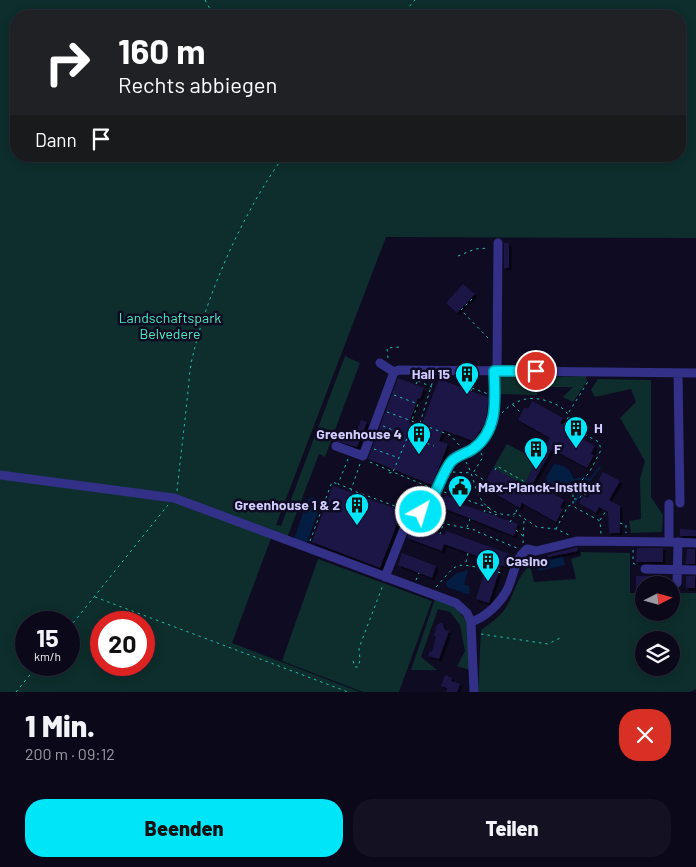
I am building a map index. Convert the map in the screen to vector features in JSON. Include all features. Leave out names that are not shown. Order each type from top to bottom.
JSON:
[{"type":"lane","points":[[385,577],[408,519],[421,512],[439,497],[445,472],[454,458],[479,443],[487,432],[493,418],[496,399],[498,246]]},
{"type":"lane","points":[[383,365],[394,372]]},
{"type":"lane","points":[[394,372],[399,370],[436,370],[696,373]]},
{"type":"lane","points":[[336,446],[362,457],[394,372]]},
{"type":"lane","points":[[678,373],[680,503]]},
{"type":"lane","points":[[0,475],[174,498],[456,603],[467,613],[471,622],[474,692]]},
{"type":"lane","points":[[669,504],[678,576]]},
{"type":"lane","points":[[471,622],[484,618],[505,594],[520,555],[527,549],[536,551],[577,541],[696,543]]},
{"type":"lane","points":[[645,569],[696,570]]},
{"type":"path","points":[[406,10],[415,0]]},
{"type":"path","points":[[80,614],[176,494],[192,357],[202,322],[214,289],[242,229],[272,172],[280,162]]},
{"type":"path","points":[[458,256],[483,248],[498,246]]},
{"type":"path","points":[[472,299],[461,310],[497,347]]},
{"type":"path","points":[[383,365],[387,348],[400,347]]},
{"type":"path","points":[[420,424],[433,388],[436,370]]},
{"type":"path","points":[[478,371],[472,390],[496,399]]},
{"type":"path","points":[[564,425],[594,372]]},
{"type":"path","points":[[418,381],[433,388]]},
{"type":"path","points":[[387,392],[418,404],[412,421]]},
{"type":"path","points":[[493,418],[512,404],[528,398],[538,398],[569,414]]},
{"type":"path","points":[[512,404],[521,413]]},
{"type":"path","points":[[381,410],[450,435],[464,453],[463,457],[473,473],[484,480]]},
{"type":"path","points":[[568,431],[570,427],[569,414]]},
{"type":"path","points":[[375,423],[434,446]]},
{"type":"path","points":[[570,427],[601,446],[594,464],[575,489],[573,505]]},
{"type":"path","points":[[389,473],[393,472],[408,436]]},
{"type":"path","points":[[479,443],[482,457],[473,473],[474,490],[491,509]]},
{"type":"path","points":[[366,446],[400,458]]},
{"type":"path","points":[[338,484],[350,451]]},
{"type":"path","points":[[351,490],[362,457],[439,497],[497,512]]},
{"type":"path","points":[[590,462],[594,464]]},
{"type":"path","points":[[495,470],[497,466],[525,482]]},
{"type":"path","points":[[445,472],[473,473]]},
{"type":"path","points":[[308,549],[332,482],[420,519],[444,522],[475,530]]},
{"type":"path","points":[[573,499],[579,499],[583,493],[589,497]]},
{"type":"path","points":[[439,497],[440,511],[444,522],[440,534]]},
{"type":"path","points":[[556,529],[568,506],[573,505],[600,521]]},
{"type":"path","points":[[510,522],[518,507]]},
{"type":"path","points":[[484,512],[484,510],[496,514],[497,512],[515,514],[537,527],[556,529],[577,541]]},
{"type":"path","points":[[602,541],[600,521],[606,511]]},
{"type":"path","points":[[467,528],[470,519]]},
{"type":"path","points":[[478,532],[518,548],[523,548],[524,519]]},
{"type":"path","points":[[620,523],[626,525],[633,563],[645,569]]},
{"type":"path","points":[[516,530],[523,536]]},
{"type":"path","points":[[466,563],[468,553]]},
{"type":"path","points":[[430,593],[452,570],[466,563],[484,569],[486,565]]},
{"type":"path","points":[[353,661],[354,667],[358,667],[360,660],[359,648],[385,577]]},
{"type":"path","points":[[94,597],[348,692]]},
{"type":"path","points":[[472,632],[548,644],[560,638]]},
{"type":"path","points":[[16,692],[29,676]]},
{"type":"green space","name":"Landschaftspark Belvedere","points":[[0,0],[696,0],[696,238],[386,237],[276,525],[281,526],[345,356],[360,363],[325,457],[319,454],[287,538],[273,533],[232,643],[360,692],[0,692]]},
{"type":"green space","points":[[498,375],[537,375],[537,395],[498,394]]},
{"type":"green space","points":[[586,376],[587,381],[573,402],[563,397],[573,387],[548,387],[542,381],[546,377]]},
{"type":"green space","points":[[598,379],[651,380],[651,497],[663,515],[662,532],[631,533],[629,521],[641,519],[640,479],[645,461],[620,418],[636,402],[631,389],[595,397],[591,390]]},
{"type":"green space","points":[[507,444],[524,453],[531,452],[539,457],[524,485],[493,468]]},
{"type":"green space","points":[[580,552],[630,553],[630,593],[635,593],[635,621],[680,621],[680,593],[696,593],[696,689],[690,692],[478,692],[481,630],[504,611],[523,573],[530,565],[534,582],[576,579],[571,559],[581,556]]},
{"type":"green space","points":[[318,559],[432,601],[399,692],[363,692],[282,661]]},
{"type":"green space","points":[[435,599],[454,605],[468,623],[470,670],[457,666],[465,651],[460,625],[450,612],[438,609],[421,657],[437,670],[411,670]]},
{"type":"water","points":[[554,464],[567,468],[574,480],[568,483],[562,490],[547,483],[546,478]]},
{"type":"water","points":[[312,497],[322,501],[306,545],[294,539],[308,499]]},
{"type":"water","points":[[563,556],[565,565],[539,571],[537,562]]},
{"type":"water","points":[[468,570],[464,584],[469,586],[470,593],[467,594],[447,587],[446,582],[457,573]]},
{"type":"building","points":[[504,243],[509,243],[509,268],[504,268]]},
{"type":"building","points":[[463,284],[475,294],[457,313],[446,303]]},
{"type":"building","points":[[398,378],[424,388],[420,399],[418,398],[409,423],[421,427],[439,379],[489,398],[485,423],[473,441],[443,430],[439,441],[448,444],[432,485],[368,459]]},
{"type":"building","points":[[532,401],[563,418],[560,423],[565,426],[563,429],[595,446],[591,454],[594,455],[587,468],[552,449],[533,483],[564,500],[560,508],[563,509],[556,522],[522,503],[520,508],[483,487],[493,468],[524,485],[550,438],[518,420],[525,407],[528,409]]},
{"type":"building","points":[[361,420],[367,422],[357,447],[333,440],[336,432],[354,438]]},
{"type":"building","points":[[603,472],[620,481],[609,500],[620,506],[620,533],[609,533],[608,512],[599,507],[596,513],[579,503],[583,496],[588,498]]},
{"type":"building","name":"Greenhouse 1 & 2","points":[[333,486],[402,511],[380,568],[312,542]]},
{"type":"building","points":[[445,495],[462,502],[461,504],[518,524],[514,536],[441,507]]},
{"type":"building","points":[[413,524],[444,535],[446,531],[512,555],[508,568],[501,565],[489,603],[476,599],[488,560],[444,544],[442,551],[407,538]]},
{"type":"building","points":[[680,529],[696,530],[696,536],[680,536]]},
{"type":"building","points":[[577,547],[578,551],[548,557],[547,555]]},
{"type":"building","points":[[637,548],[663,548],[663,562],[636,562]]},
{"type":"building","points":[[687,549],[695,549],[695,564],[686,564]]},
{"type":"building","points":[[402,553],[436,566],[432,578],[398,565]]},
{"type":"building","points":[[686,576],[695,576],[695,588],[686,588]]},
{"type":"building","points":[[442,622],[445,630],[449,631],[439,659],[428,656],[430,651],[432,652],[437,625]]},
{"type":"building","points":[[445,675],[452,678],[451,681],[460,684],[457,692],[446,692],[447,688],[441,686]]},
{"type":"waterway","points":[[574,480],[584,478],[590,480],[600,467]]},
{"type":"waterway","points":[[575,502],[584,484],[590,480]]},
{"type":"place","name":"Hall 15","points":[[467,395]]},
{"type":"place","name":"H","points":[[576,449]]},
{"type":"place","name":"Greenhouse 4","points":[[419,455]]},
{"type":"place","name":"F","points":[[536,470]]},
{"type":"place","name":"Max-Planck-Institut","points":[[460,508]]},
{"type":"place","name":"Greenhouse 1 & 2","points":[[357,526]]},
{"type":"place","name":"Casino","points":[[488,582]]},
{"type":"route","points":[[421,512],[434,497],[448,466],[454,458],[472,449],[487,432],[496,404],[494,371],[536,371]]}]
